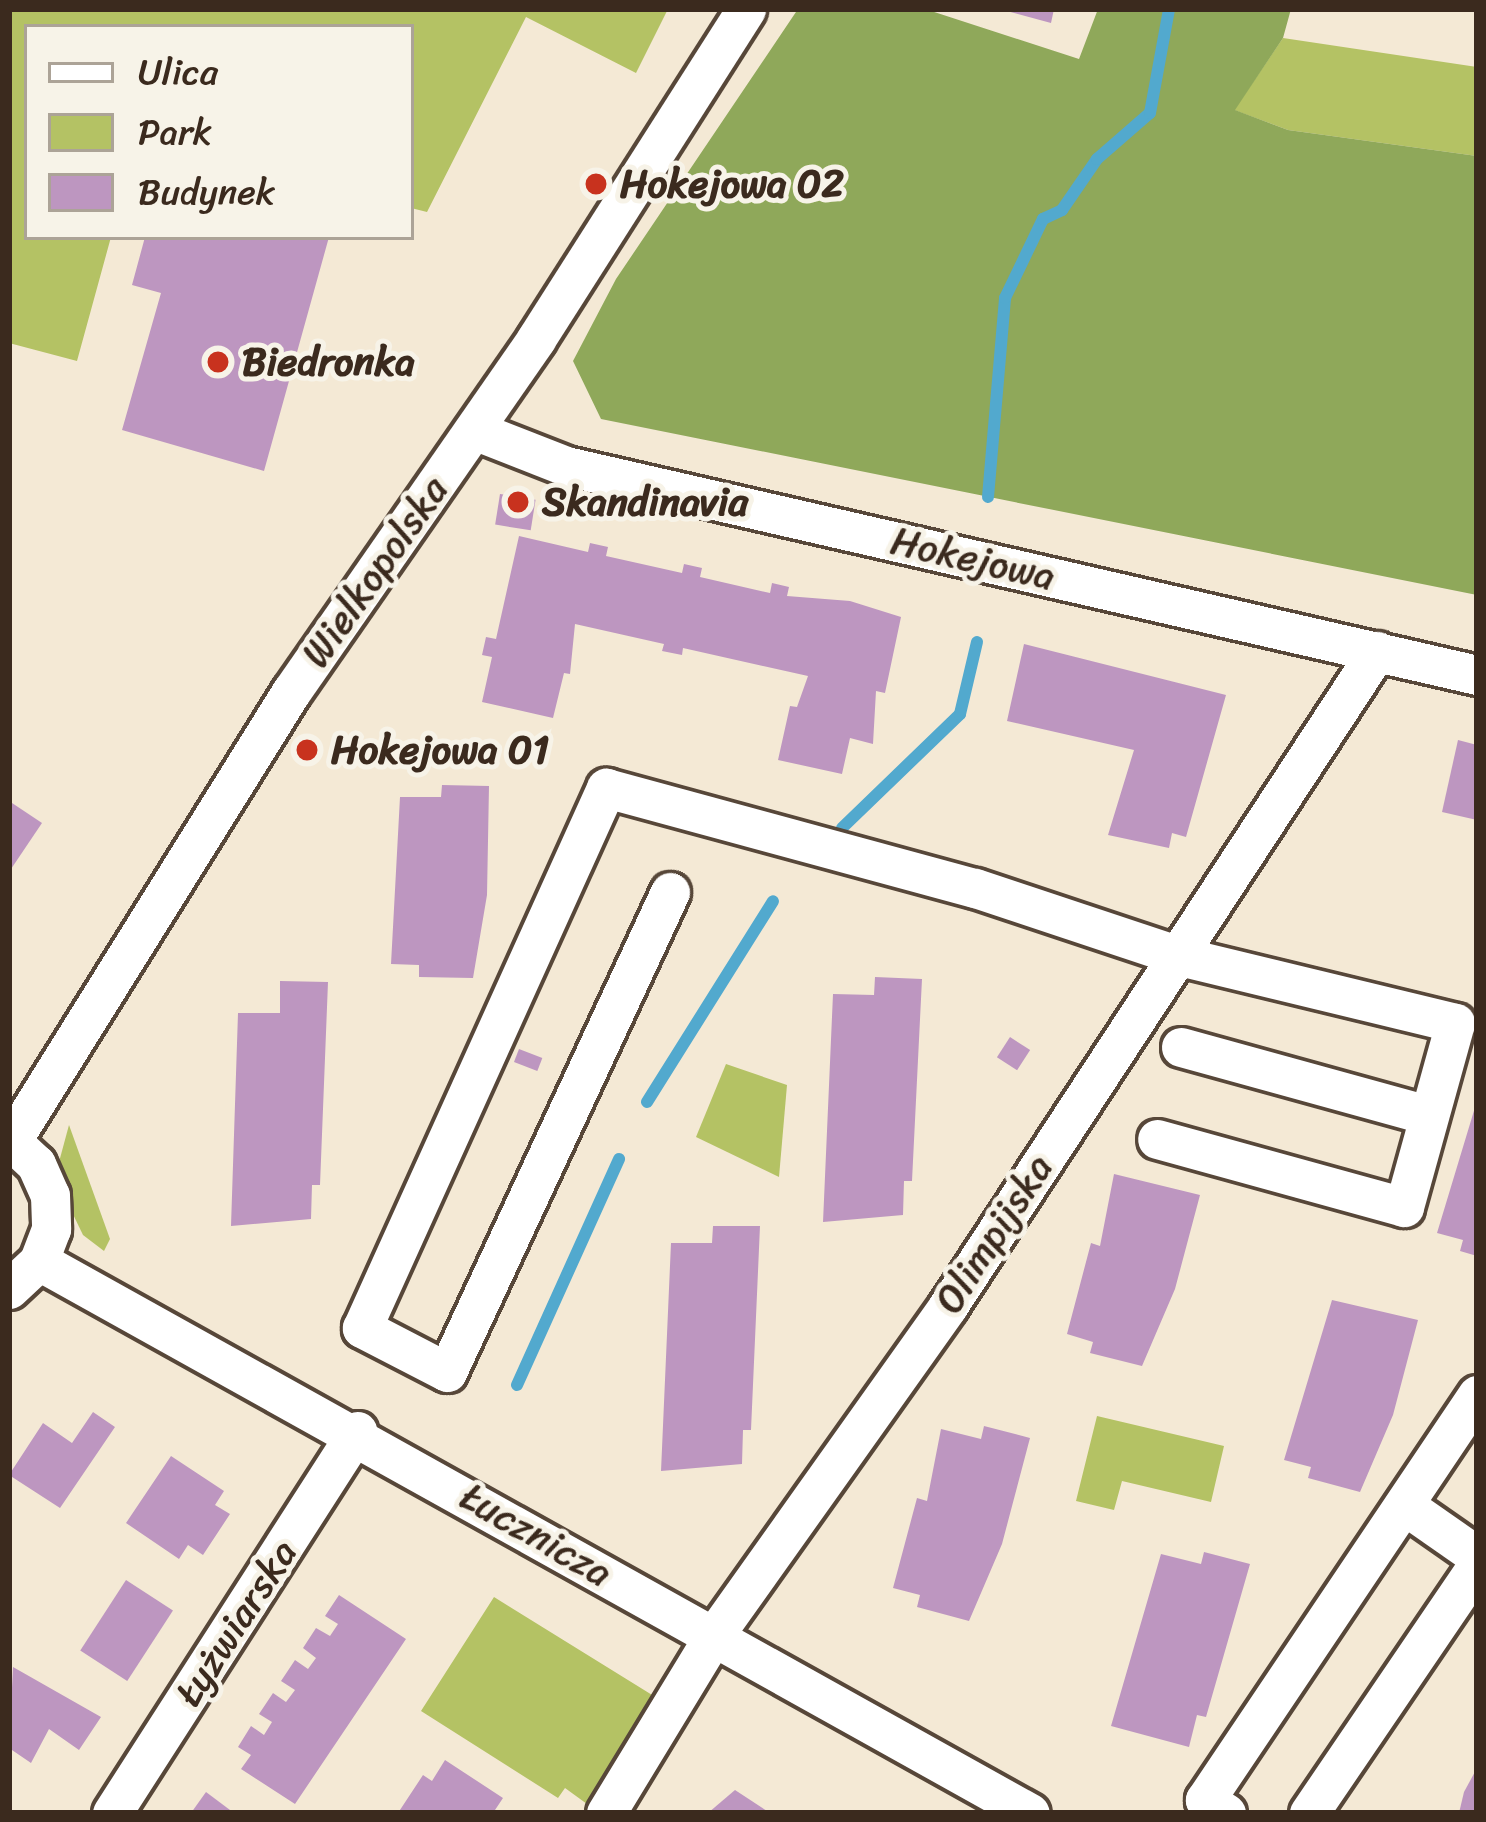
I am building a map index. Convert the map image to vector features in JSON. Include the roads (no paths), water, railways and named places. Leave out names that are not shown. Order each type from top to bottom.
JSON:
[{"type":"street","name":"Wielkopolska","points":[[10,1140],[291,692],[474,430],[746,9]]},
{"type":"street","name":"Hokejowa","points":[[474,430],[566,466],[1477,675]]},
{"type":"street","name":"Olimpijska","points":[[606,1813],[713,1637],[837,1468],[1180,956],[1376,651]]},
{"type":"street","points":[[670,892],[446,1372],[362,1328],[606,788],[975,888],[1180,956],[1466,1026],[1428,1114],[1404,1207],[1157,1139]]},
{"type":"street","points":[[1181,1047],[1428,1114]]},
{"type":"street","points":[[9,1289],[40,1261],[51,1229],[50,1195],[36,1164],[10,1140]]},
{"type":"street","name":"Łucznicza","points":[[40,1261],[357,1431],[1030,1813]]},
{"type":"street","points":[[1226,1813],[1205,1800],[1477,1395]]},
{"type":"street","name":"Łyżwiarska","points":[[112,1813],[357,1431]]},
{"type":"street","points":[[1404,1504],[1477,1556]]},
{"type":"street","points":[[1309,1813],[1477,1566]]},
{"type":"waterway","points":[[988,497],[1005,298],[1043,219],[1062,210],[1097,159],[1150,113],[1169,9]]},
{"type":"waterway","points":[[842,828],[960,714],[977,642]]},
{"type":"waterway","points":[[647,1102],[773,901]]},
{"type":"waterway","points":[[517,1385],[619,1159]]},
{"type":"place","name":"Hokejowa 02","points":[[596,184]]},
{"type":"place","name":"Biedronka","points":[[218,362]]},
{"type":"place","name":"Skandinavia","points":[[518,502]]},
{"type":"place","name":"Hokejowa 01","points":[[307,750]]}]
